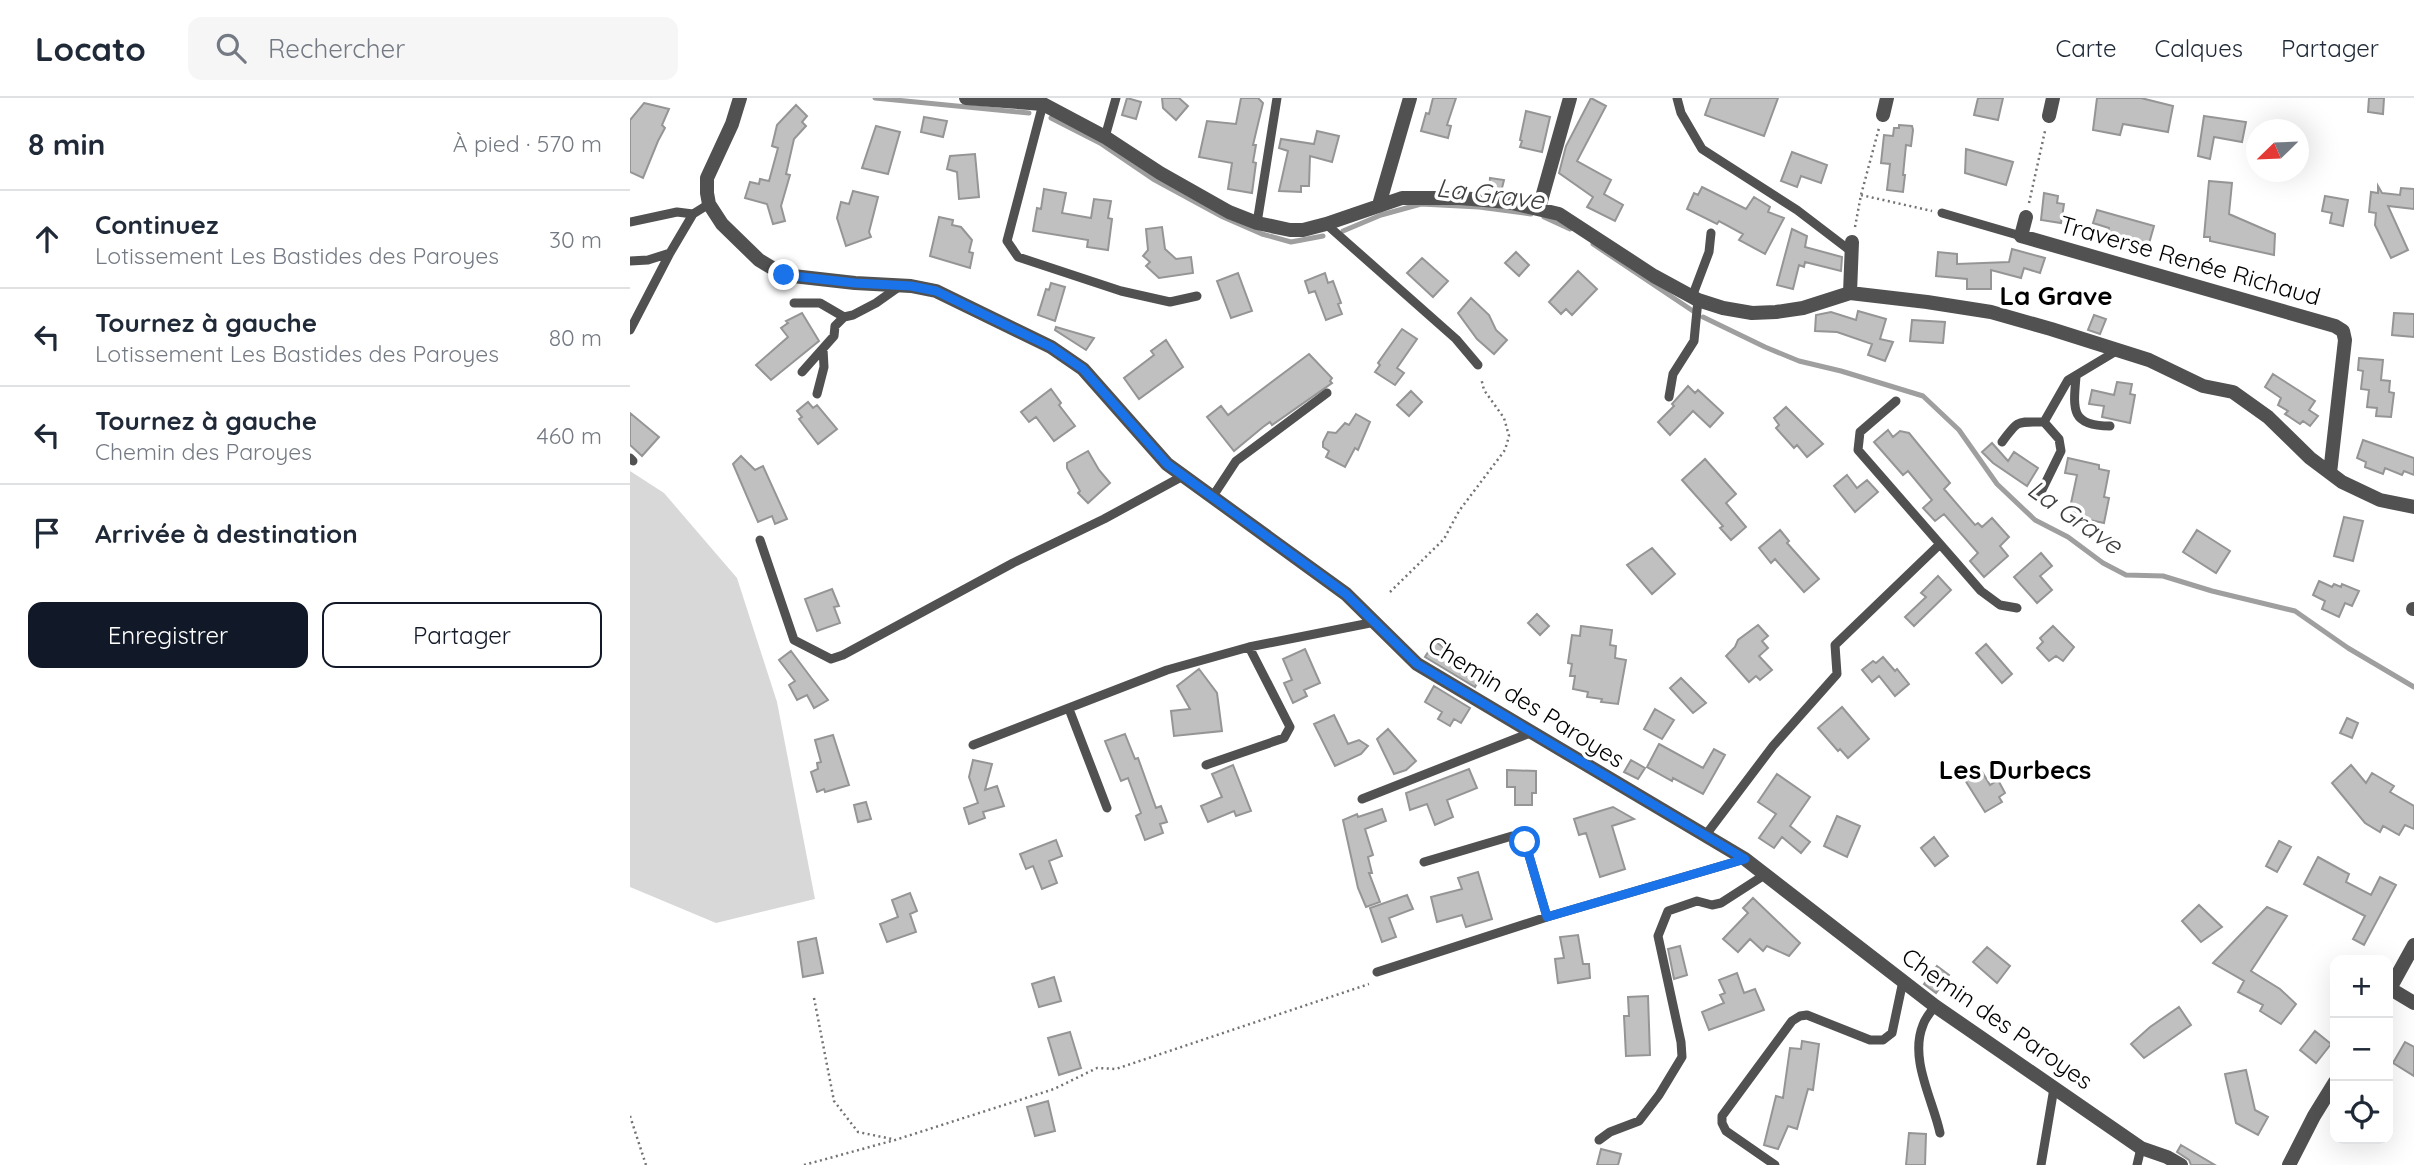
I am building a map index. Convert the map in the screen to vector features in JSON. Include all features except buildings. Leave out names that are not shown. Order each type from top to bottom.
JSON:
[{"type":"street","points":[[709,204],[707,178],[732,124],[740,98]]},
{"type":"street","points":[[965,98],[1043,104],[1105,137],[1160,173],[1229,212],[1257,223],[1290,230],[1326,225],[1402,198],[1460,198],[1508,202],[1559,214],[1654,276],[1695,299],[1723,308],[1752,313],[1776,312],[1803,308],[1850,293],[1991,312],[2149,360],[2203,386],[2232,391],[2267,417],[2310,458],[2342,482],[2367,496],[2414,508]]},
{"type":"street","points":[[1379,205],[1410,98]]},
{"type":"street","points":[[1539,208],[1570,98]]},
{"type":"street","points":[[1883,115],[1886,98]]},
{"type":"street","points":[[2049,116],[2053,98]]},
{"type":"street","name":"Chemin des Paroyes","points":[[709,204],[722,224],[759,260],[784,275],[936,291],[1051,347],[1083,369],[1167,464],[1346,594],[1417,664],[1745,859],[1935,1006],[2141,1148],[2182,1165]]},
{"type":"street","name":"Traverse Renée Richaud","points":[[2026,217],[2021,236],[2334,326],[2343,331],[2345,340],[2330,473]]},
{"type":"street","points":[[1850,293],[1852,247]]},
{"type":"street","points":[[2393,981],[2414,945]]},
{"type":"street","points":[[2393,992],[2414,1003]]},
{"type":"street","points":[[2289,1165],[2330,1090]]},
{"type":"lane","points":[[1105,137],[1116,98]]},
{"type":"lane","points":[[1257,223],[1277,98]]},
{"type":"lane","points":[[1677,98],[1681,113],[1702,149],[1852,247]]},
{"type":"lane","points":[[1043,104],[1007,242],[1018,257],[1121,290],[1170,302],[1197,296]]},
{"type":"lane","points":[[630,330],[693,214],[709,204]]},
{"type":"lane","points":[[630,222],[677,212],[693,214]]},
{"type":"lane","points":[[1942,213],[2021,236]]},
{"type":"lane","points":[[1326,225],[1456,339],[1478,365]]},
{"type":"lane","points":[[1669,397],[1673,374],[1694,341],[1695,299],[1709,252],[1711,233]]},
{"type":"lane","points":[[630,261],[648,260],[670,253]]},
{"type":"lane","points":[[802,372],[834,336],[835,326],[844,317],[876,303],[900,286]]},
{"type":"lane","points":[[794,303],[820,303],[844,317]]},
{"type":"lane","points":[[817,394],[824,366],[823,349]]},
{"type":"lane","points":[[2044,422],[2068,380],[2118,350]]},
{"type":"lane","points":[[2076,377],[2075,405],[2079,418],[2086,424],[2110,426]]},
{"type":"lane","points":[[1213,496],[1236,461],[1327,393]]},
{"type":"lane","points":[[1896,401],[1860,432],[1858,450],[1981,591],[2000,605],[2017,608]]},
{"type":"lane","points":[[2002,442],[2015,424],[2020,422],[2044,422],[2059,439],[2061,451],[2040,494]]},
{"type":"lane","points":[[760,540],[794,640],[831,659],[1183,476]]},
{"type":"lane","points":[[1705,836],[1773,746],[1836,674],[1835,645],[1940,544]]},
{"type":"lane","points":[[973,746],[1167,670],[1249,648],[1375,622]]},
{"type":"lane","points":[[1206,765],[1284,738],[1290,727],[1249,648]]},
{"type":"lane","points":[[1069,709],[1107,808]]},
{"type":"lane","points":[[1362,799],[1530,733]]},
{"type":"lane","points":[[1424,862],[1512,836],[1525,842],[1547,917]]},
{"type":"lane","points":[[1377,972],[1547,917],[1745,859]]},
{"type":"lane","points":[[1599,1140],[1639,1121],[1659,1095],[1682,1057],[1658,936],[1668,911],[1697,901],[1712,905],[1721,903],[1766,874]]},
{"type":"lane","points":[[1774,1165],[1726,1130],[1722,1124],[1723,1116],[1793,1021],[1800,1016],[1807,1016],[1870,1040],[1883,1040],[1892,1033],[1903,981]]},
{"type":"lane","points":[[1935,1006],[1922,1025],[1919,1050],[1940,1133]]},
{"type":"lane","points":[[2041,1165],[2054,1088]]},
{"type":"lane","points":[[2137,1165],[2141,1148]]},
{"type":"path","points":[[1852,247],[1861,195],[1883,115]]},
{"type":"path","name":"Traverse Renée Richaud","points":[[2026,217],[2049,116]]},
{"type":"path","points":[[1861,195],[1942,213]]},
{"type":"path","points":[[1390,592],[1444,539],[1459,510],[1505,450],[1509,436],[1504,418],[1484,390],[1478,365]]},
{"type":"path","points":[[804,1165],[895,1140],[1055,1089],[1097,1068],[1116,1069],[1369,985],[1377,972]]},
{"type":"path","points":[[814,998],[834,1101],[858,1132],[895,1140]]},
{"type":"path","points":[[630,1116],[646,1165]]},
{"type":"shaded area","points":[[630,471],[664,493],[737,578],[777,702],[815,899],[716,923],[630,887]]},
{"type":"waterway","name":"La Grave","points":[[875,98],[1029,113]]},
{"type":"waterway","name":"La Grave","points":[[1051,118],[1100,143],[1153,179],[1223,217],[1262,234],[1291,242],[1323,236]]},
{"type":"waterway","name":"La Grave","points":[[1343,231],[1381,215],[1421,204],[1479,207],[1531,214]]},
{"type":"waterway","name":"La Grave","points":[[1544,217],[1570,229]]},
{"type":"waterway","name":"La Grave","points":[[1593,244],[1693,311]]},
{"type":"waterway","name":"La Grave","points":[[1703,317],[1799,361],[1923,396],[1959,430],[1997,484],[2035,520],[2068,537],[2103,563],[2126,575],[2163,576],[2295,611],[2348,648],[2414,687]]},
{"type":"district","name":"La Grave","points":[[2056,296]]},
{"type":"district","name":"Les Durbecs","points":[[2015,770]]},
{"type":"route","points":[[784,275],[911,286],[936,291],[1051,347],[1083,369],[1167,464],[1346,594],[1417,664],[1745,859],[1547,917],[1525,842]]}]
